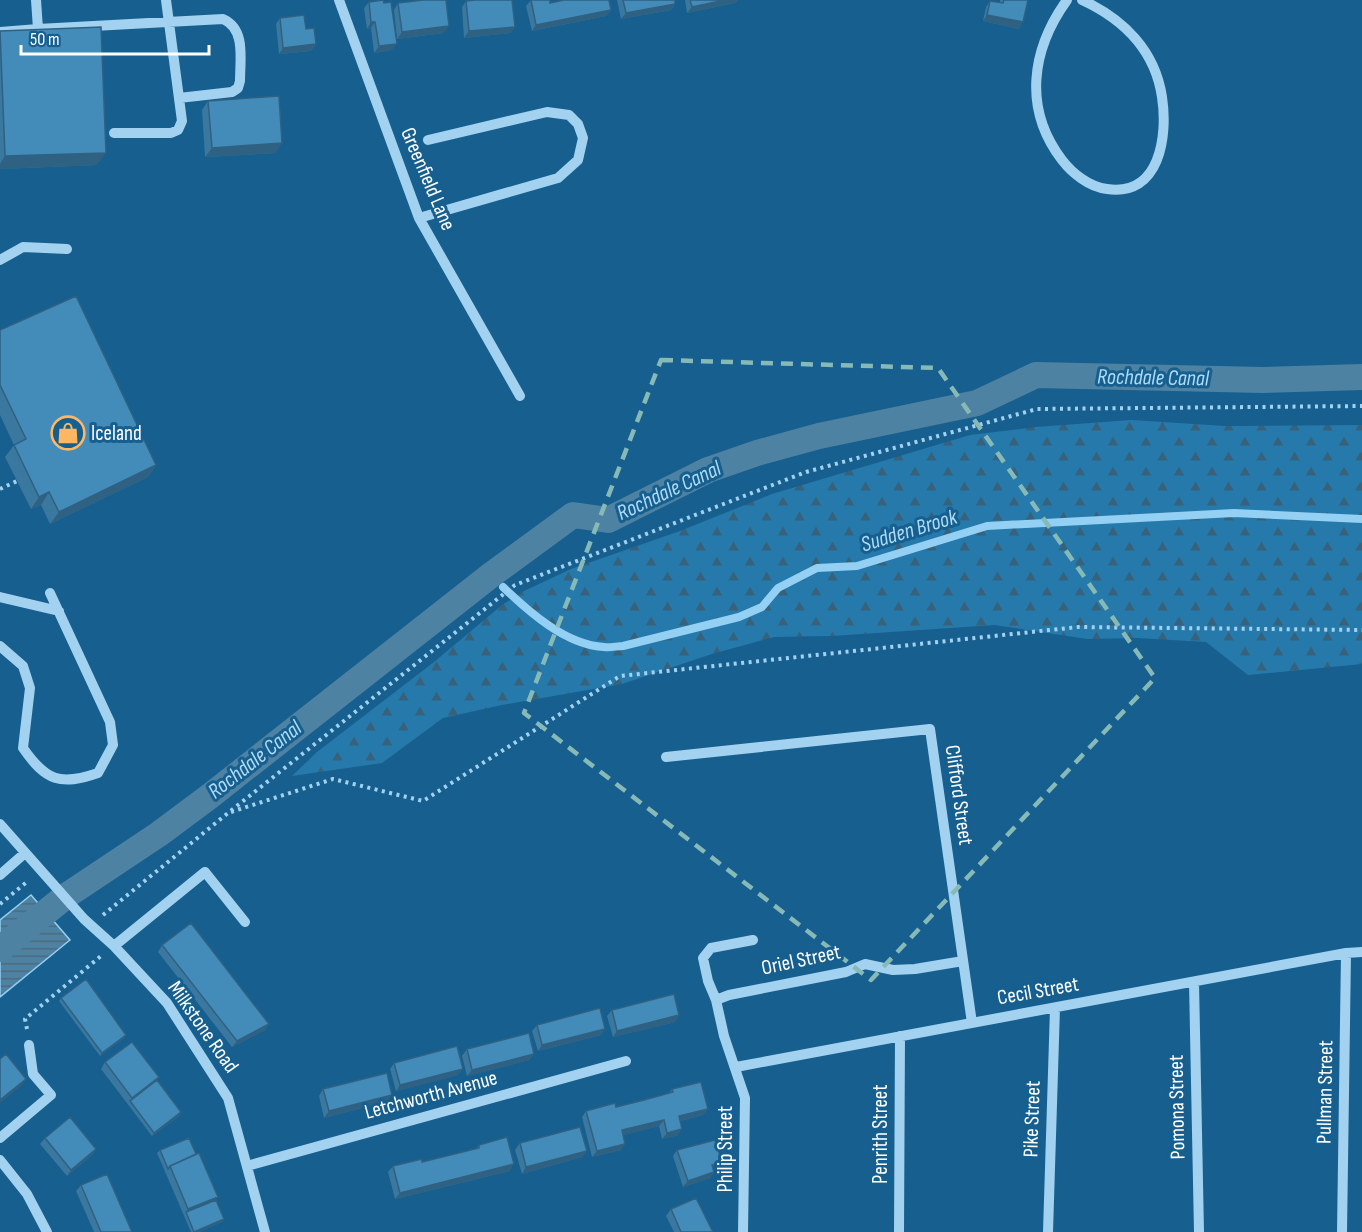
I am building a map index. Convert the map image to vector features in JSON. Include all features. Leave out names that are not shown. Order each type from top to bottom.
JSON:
[{"type":"street","points":[[36,0],[38,29]]},
{"type":"street","points":[[114,133],[171,133],[178,130],[182,121],[166,0]]},
{"type":"street","name":"Greenfield Lane","points":[[339,0],[419,218],[520,396]]},
{"type":"street","points":[[1067,0],[1055,17],[1042,49],[1037,70],[1036,96],[1041,122],[1049,143],[1069,169],[1086,181],[1106,189],[1125,188],[1141,182],[1155,167],[1164,129],[1164,107],[1160,84],[1150,60],[1131,32],[1101,9],[1082,0]]},
{"type":"street","points":[[0,32],[223,20],[236,28],[239,37],[240,81],[238,88],[232,92],[179,98]]},
{"type":"street","points":[[419,218],[558,178],[578,160],[583,138],[578,124],[569,115],[547,111],[428,140]]},
{"type":"street","points":[[0,260],[23,247],[67,249]]},
{"type":"street","points":[[0,646],[23,666],[30,688],[23,748],[36,767],[55,779],[76,780],[98,773],[112,745],[110,722],[50,593]]},
{"type":"street","points":[[0,597],[59,611]]},
{"type":"street","name":"Clifford Street","points":[[666,757],[930,729],[972,1023]]},
{"type":"street","name":"Milkstone Road","points":[[0,824],[87,922],[114,946],[166,1003],[228,1098],[265,1232]]},
{"type":"street","points":[[0,875],[25,853]]},
{"type":"street","points":[[114,946],[205,872],[245,922]]},
{"type":"street","points":[[736,1067],[724,1036],[703,958],[711,948],[753,940]]},
{"type":"street","name":"Cecil Street","points":[[736,1067],[1362,952]]},
{"type":"street","name":"Pullman Street","points":[[1342,1232],[1346,954]]},
{"type":"street","name":"Oriel Street","points":[[716,1000],[758,989],[846,972],[865,964],[893,970],[915,969],[963,961]]},
{"type":"street","name":"Pomona Street","points":[[1194,982],[1199,1232]]},
{"type":"street","name":"Pike Street","points":[[1048,1232],[1055,1008]]},
{"type":"street","name":"Penrith Street","points":[[899,1232],[900,1036]]},
{"type":"street","points":[[0,1138],[51,1095],[33,1074],[29,1045]]},
{"type":"street","name":"Letchworth Avenue","points":[[247,1166],[626,1061]]},
{"type":"street","name":"Philip Street","points":[[736,1067],[745,1098],[744,1232]]},
{"type":"street","points":[[0,1160],[27,1194],[47,1232]]},
{"type":"path","points":[[87,922],[515,585],[806,472],[1037,409],[1362,406]]},
{"type":"path","points":[[0,489],[17,481]]},
{"type":"path","points":[[228,813],[333,778],[423,801],[620,676],[1078,627],[1362,630]]},
{"type":"path","points":[[0,904],[40,871]]},
{"type":"path","points":[[29,1045],[25,1019],[114,946]]},
{"type":"highlighted area","points":[[661,360],[938,368],[1155,678],[871,980],[524,713]]},
{"type":"green space","points":[[1131,420],[1225,426],[1362,425],[1362,664],[1248,675],[1206,642],[1137,638],[1087,639],[995,625],[832,636],[774,637],[712,654],[622,684],[443,718],[382,763],[292,776],[317,752],[434,662],[502,605],[524,591],[571,569],[680,531],[772,494],[970,435],[1036,427]]},
{"type":"shaded area","points":[[31,895],[70,940],[0,997],[0,920]]},
{"type":"building","points":[[383,0],[384,3],[391,2],[397,44],[379,46],[375,22],[371,22],[369,2]]},
{"type":"building","points":[[446,0],[449,26],[402,32],[398,3]]},
{"type":"building","points":[[512,0],[515,27],[469,31],[466,1]]},
{"type":"building","points":[[531,0],[550,0],[550,3],[564,0],[609,0],[611,10],[536,25]]},
{"type":"building","points":[[623,0],[675,0],[675,4],[626,13]]},
{"type":"building","points":[[690,0],[725,0],[692,7]]},
{"type":"building","points":[[1004,0],[1028,0],[1023,22],[987,15],[990,1],[1003,3]]},
{"type":"building","points":[[304,15],[306,29],[314,28],[316,44],[283,48],[280,18]]},
{"type":"building","points":[[101,27],[106,153],[5,156],[0,31]]},
{"type":"building","points":[[279,96],[282,143],[212,148],[208,101]]},
{"type":"building","name":"Iceland","points":[[76,296],[156,465],[59,512],[49,492],[39,497],[14,445],[26,439],[0,385],[0,330]]},
{"type":"building","points":[[191,923],[269,1024],[237,1041],[162,945]]},
{"type":"building","points":[[86,979],[126,1035],[102,1053],[61,998]]},
{"type":"building","points":[[674,994],[679,1015],[617,1031],[612,1010]]},
{"type":"building","points":[[600,1008],[605,1029],[542,1045],[537,1025]]},
{"type":"building","points":[[529,1033],[534,1054],[472,1070],[467,1049]]},
{"type":"building","points":[[132,1042],[159,1077],[132,1098],[105,1062]]},
{"type":"building","points":[[457,1046],[463,1069],[400,1085],[394,1063]]},
{"type":"building","points":[[6,1054],[26,1079],[0,1100],[0,1059]]},
{"type":"building","points":[[387,1073],[392,1095],[329,1111],[323,1089]]},
{"type":"building","points":[[157,1080],[181,1112],[154,1133],[130,1101]]},
{"type":"building","points":[[701,1082],[708,1109],[679,1116],[682,1129],[667,1133],[664,1120],[622,1130],[625,1144],[597,1151],[586,1111],[615,1103],[616,1107],[644,1100],[673,1092],[672,1089]]},
{"type":"building","points":[[70,1117],[96,1149],[71,1170],[45,1138]]},
{"type":"building","points":[[580,1127],[587,1151],[526,1167],[520,1143]]},
{"type":"building","points":[[507,1137],[514,1164],[400,1193],[393,1166],[422,1159],[422,1162],[479,1148],[479,1145]]},
{"type":"building","points":[[189,1138],[196,1154],[168,1169],[160,1150]]},
{"type":"building","points":[[715,1140],[722,1162],[712,1165],[714,1172],[688,1181],[677,1150]]},
{"type":"building","points":[[199,1153],[218,1197],[188,1209],[170,1166]]},
{"type":"building","points":[[107,1174],[132,1232],[101,1232],[81,1185]]},
{"type":"building","points":[[696,1198],[713,1232],[681,1232],[671,1209]]},
{"type":"building","points":[[216,1200],[224,1219],[194,1232],[186,1212]]},
{"type":"waterway","name":"Rochdale Canal","points":[[0,949],[66,896],[159,834],[210,796],[491,575],[573,515],[608,520],[708,470],[757,453],[819,436],[977,403],[1036,375],[1263,380],[1362,377]]},
{"type":"waterway","name":"Sudden Brook","points":[[503,587],[524,607],[562,634],[590,645],[611,647],[739,617],[762,607],[778,588],[817,568],[857,566],[987,526],[1234,513],[1362,519]]},
{"type":"place","name":"Iceland","points":[[68,433]]}]
